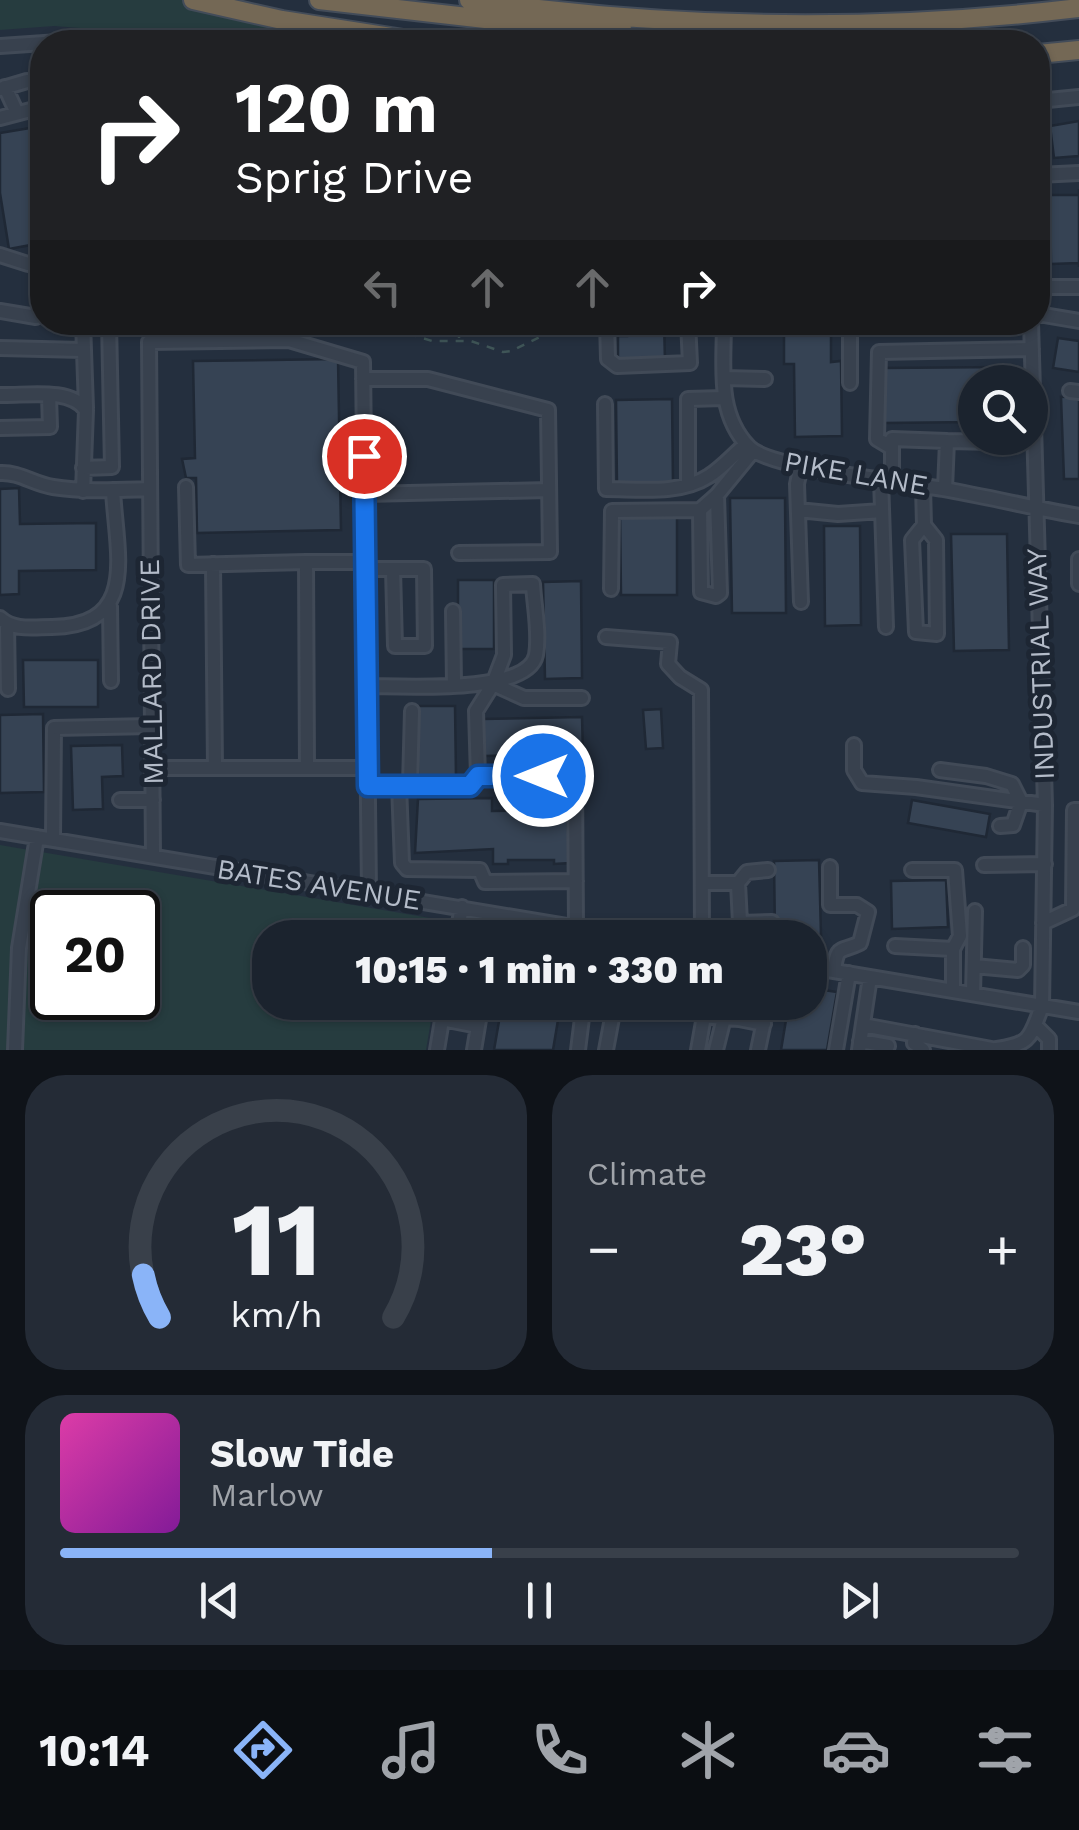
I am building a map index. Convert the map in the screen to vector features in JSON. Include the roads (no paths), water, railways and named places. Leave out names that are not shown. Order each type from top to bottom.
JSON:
[{"type":"highway","points":[[194,0],[346,30]]},
{"type":"highway","points":[[319,0],[564,26],[650,30]]},
{"type":"highway","points":[[469,0],[625,18],[756,24]]},
{"type":"highway","points":[[684,30],[756,24],[954,20],[1079,8]]},
{"type":"highway","points":[[1050,53],[1079,50]]},
{"type":"street","points":[[0,46],[30,44]]},
{"type":"street","points":[[16,113],[3,88],[27,81]]},
{"type":"street","points":[[1050,100],[1079,97]]},
{"type":"street","points":[[0,118],[30,110]]},
{"type":"street","points":[[1050,174],[1079,173]]},
{"type":"street","points":[[0,254],[30,264]]},
{"type":"street","points":[[1068,272],[1073,286]]},
{"type":"street","points":[[0,311],[30,316]]},
{"type":"street","points":[[1050,316],[1079,321]]},
{"type":"street","points":[[84,335],[84,491]]},
{"type":"street","points":[[84,468],[112,467],[110,335]]},
{"type":"street","points":[[607,335],[608,359],[617,366],[690,363],[689,335]]},
{"type":"street","points":[[724,335],[724,398],[728,417],[749,447]]},
{"type":"street","points":[[850,335],[850,383]]},
{"type":"street","name":"INDUSTRIAL WAY","points":[[1031,335],[1045,864],[1042,1006],[1035,1025]]},
{"type":"street","name":"MALLARD DRIVE","points":[[153,856],[150,342],[289,340],[363,362],[363,379]]},
{"type":"street","points":[[0,348],[83,350]]},
{"type":"street","points":[[892,448],[877,439],[879,352],[1032,349]]},
{"type":"street","points":[[368,892],[363,379],[428,378],[548,410],[550,552],[459,553]]},
{"type":"street","points":[[724,378],[765,379]]},
{"type":"street","points":[[0,395],[64,396],[80,402],[86,410]]},
{"type":"street","points":[[0,428],[50,428],[49,396]]},
{"type":"street","points":[[688,484],[688,400],[724,398]]},
{"type":"street","points":[[605,404],[606,489],[669,490],[709,477],[749,447]]},
{"type":"street","points":[[886,627],[882,511],[892,439],[958,441]]},
{"type":"street","points":[[945,489],[946,441]]},
{"type":"street","points":[[611,589],[612,511],[700,510],[717,495],[749,447]]},
{"type":"street","name":"PIKE LANE","points":[[749,447],[800,465],[1079,516]]},
{"type":"street","points":[[800,465],[800,602]]},
{"type":"street","points":[[0,473],[13,472],[36,483],[84,491],[149,488]]},
{"type":"street","points":[[923,486],[924,526],[936,540],[936,634],[916,632],[912,540],[924,526]]},
{"type":"street","points":[[186,488],[188,564],[306,562],[424,569],[424,646],[395,646],[394,569]]},
{"type":"street","points":[[111,681],[110,606],[117,587],[114,490]]},
{"type":"street","points":[[364,494],[550,490]]},
{"type":"street","points":[[700,510],[701,592],[716,596],[720,592],[717,495]]},
{"type":"street","points":[[798,510],[838,514],[882,511]]},
{"type":"street","points":[[1079,559],[1079,584]]},
{"type":"street","points":[[306,562],[307,768]]},
{"type":"street","points":[[213,564],[215,768]]},
{"type":"street","points":[[366,686],[493,684],[526,670],[536,657],[533,584],[503,585],[504,655],[493,684],[476,711],[478,776],[470,786],[368,786]]},
{"type":"street","points":[[4,621],[14,627],[75,627],[94,621],[110,606]]},
{"type":"street","points":[[453,611],[454,684]]},
{"type":"street","points":[[4,621],[8,690]]},
{"type":"street","points":[[606,637],[670,642],[668,664],[680,678],[701,690],[702,920]]},
{"type":"street","points":[[493,684],[524,698],[582,698]]},
{"type":"street","points":[[412,711],[402,863],[407,869],[480,870],[484,882],[576,881]]},
{"type":"street","points":[[52,840],[54,728],[152,726]]},
{"type":"street","points":[[854,745],[856,778],[862,783],[1044,805]]},
{"type":"street","points":[[152,768],[368,768]]},
{"type":"street","points":[[940,770],[1012,784],[1021,802],[1013,825],[1000,826]]},
{"type":"street","points":[[478,776],[576,776],[576,920]]},
{"type":"street","points":[[120,800],[153,800]]},
{"type":"street","points":[[1043,923],[1076,908],[1074,810],[1079,810]]},
{"type":"street","name":"BATES AVENUE","points":[[0,830],[536,920]]},
{"type":"street","points":[[15,1050],[19,948],[37,837]]},
{"type":"street","points":[[984,865],[1045,864]]},
{"type":"street","points":[[830,867],[830,906],[857,905],[868,912],[863,938],[853,946],[842,947],[836,954],[834,971]]},
{"type":"street","points":[[739,920],[738,882],[747,872],[768,870]]},
{"type":"street","points":[[912,870],[956,870],[960,936],[954,949],[953,991]]},
{"type":"street","points":[[703,883],[738,882]]},
{"type":"street","points":[[459,920],[462,907]]},
{"type":"street","points":[[973,994],[976,910]]},
{"type":"street","points":[[895,946],[954,949]]},
{"type":"street","points":[[974,966],[1018,970],[1023,966],[1023,948]]},
{"type":"street","points":[[827,970],[1079,1012]]},
{"type":"street","points":[[836,1050],[849,973]]},
{"type":"street","points":[[870,977],[860,1046],[888,1046]]},
{"type":"street","points":[[437,1050],[442,1020],[478,1026]]},
{"type":"street","points":[[474,1050],[479,1020]]},
{"type":"street","points":[[578,1050],[582,1020]]},
{"type":"street","points":[[606,1050],[612,1020]]},
{"type":"street","points":[[698,1050],[703,1020]]},
{"type":"street","points":[[716,1050],[724,1020]]},
{"type":"street","points":[[744,1020],[764,1024]]},
{"type":"street","points":[[758,1050],[765,1020]]},
{"type":"street","points":[[863,1025],[997,1050],[1022,1045],[1035,1025],[1050,1038],[1049,1050]]},
{"type":"street","points":[[915,1034],[914,1043],[922,1050]]}]
